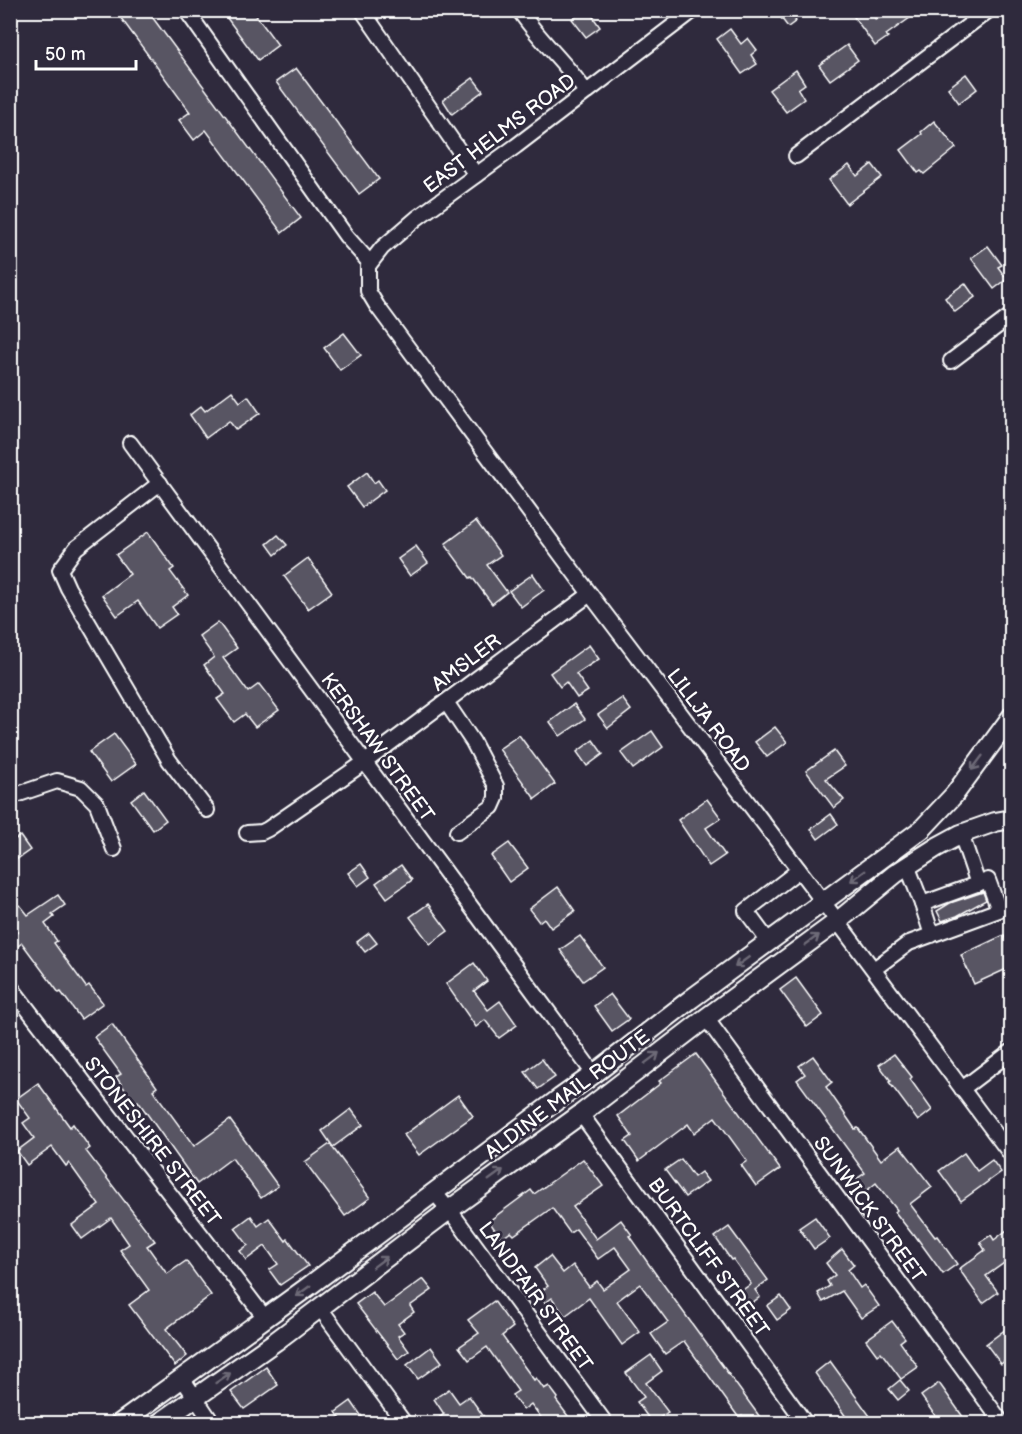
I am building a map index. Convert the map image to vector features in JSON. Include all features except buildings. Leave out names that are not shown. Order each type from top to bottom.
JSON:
[{"type":"main road","name":"ALDINE MAIL ROUTE","points":[[119,1424],[266,1319],[691,999],[922,829],[954,795],[1011,716]]},
{"type":"main road","name":"ALDINE MAIL ROUTE","points":[[158,1424],[276,1341],[581,1114],[838,921],[907,865],[961,834],[1011,819]]},
{"type":"street","points":[[186,10],[346,236],[370,263]]},
{"type":"street","points":[[362,10],[476,175]]},
{"type":"street","points":[[519,10],[528,24],[586,92]]},
{"type":"street","name":"EAST HELMS ROAD","points":[[370,263],[382,248],[417,218],[516,146],[694,10]]},
{"type":"street","points":[[796,156],[989,10]]},
{"type":"street","name":"LILLJA ROAD","points":[[370,263],[368,291],[377,306],[590,594],[874,969],[1011,1156]]},
{"type":"street","points":[[951,361],[1011,315]]},
{"type":"street","name":"KERSHAW STREET","points":[[130,443],[594,1074]]},
{"type":"street","points":[[160,483],[76,548],[60,570],[68,588],[169,760],[207,810]]},
{"type":"street","name":"AMSLER","points":[[247,833],[262,832],[268,829],[365,762],[590,594]]},
{"type":"street","points":[[446,702],[473,742],[496,786],[496,798],[492,807],[457,832]]},
{"type":"street","points":[[10,797],[57,781],[81,788],[97,804],[114,849]]},
{"type":"street","points":[[961,834],[978,884]]},
{"type":"street","points":[[907,865],[932,934]]},
{"type":"street","points":[[769,942],[746,911],[799,870]]},
{"type":"street","points":[[874,969],[909,943],[999,910],[987,880],[922,904]]},
{"type":"street","name":"STONESHIRE STREET","points":[[10,986],[266,1319]]},
{"type":"street","name":"SUNWICK STREET","points":[[706,1018],[1003,1424]]},
{"type":"street","points":[[962,1089],[1011,1051]]},
{"type":"street","name":"BURTCLIFF STREET","points":[[581,1114],[806,1424]]},
{"type":"street","name":"LANDFAIR STREET","points":[[434,1192],[606,1424]]},
{"type":"street","points":[[320,1308],[405,1424]]},
{"type":"street","points":[[182,1378],[213,1424]]}]
